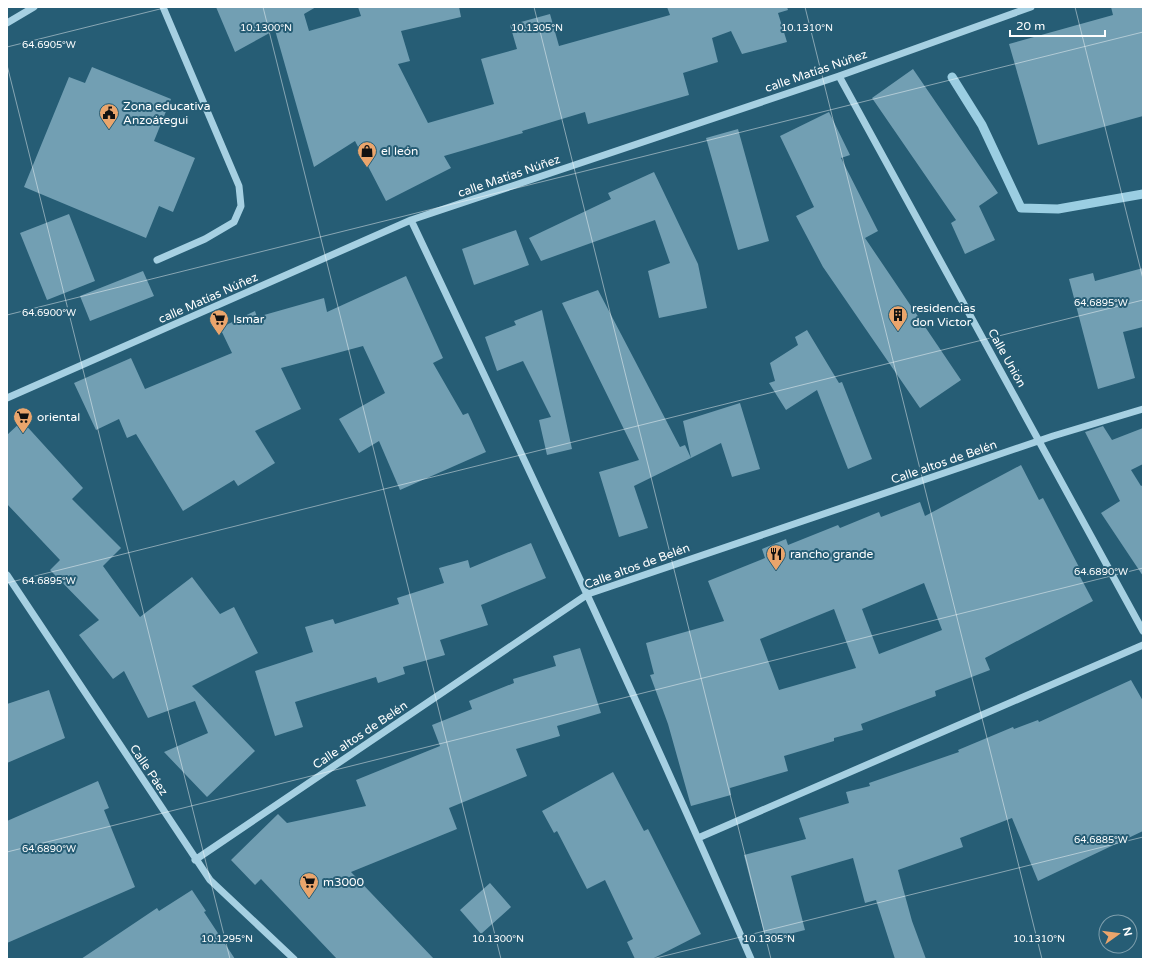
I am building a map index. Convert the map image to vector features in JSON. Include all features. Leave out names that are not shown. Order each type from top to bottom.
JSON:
[{"type":"street","points":[[7,23],[34,7]]},
{"type":"street","points":[[157,260],[205,239],[234,222],[242,206],[239,186],[163,7]]},
{"type":"street","name":"calle Matías Núñez","points":[[7,398],[411,220],[838,76],[1032,7]]},
{"type":"street","name":"Calle Unión","points":[[838,76],[1040,441],[1143,631]]},
{"type":"street","points":[[411,220],[588,594],[751,959]]},
{"type":"street","name":"Calle altos de Belén","points":[[196,860],[588,594],[1040,441],[1143,409]]},
{"type":"street","name":"Calle Páez","points":[[7,576],[210,880],[294,959]]},
{"type":"street","points":[[698,838],[1143,645]]},
{"type":"building","points":[[216,7],[316,7],[304,14],[309,31],[361,16],[358,7],[459,7],[461,17],[401,31],[410,61],[398,64],[428,123],[494,104],[481,59],[517,49],[510,25],[550,14],[559,46],[670,15],[667,7],[787,7],[788,10],[778,13],[787,42],[742,54],[731,31],[712,38],[718,62],[683,73],[689,95],[588,124],[585,112],[522,131],[523,133],[444,156],[451,168],[386,201],[355,141],[314,167],[275,30],[235,52]]},
{"type":"building","points":[[1111,7],[1143,7],[1143,116],[1038,145],[1009,44],[1113,15]]},
{"type":"building","points":[[92,67],[171,99],[154,141],[195,158],[173,212],[159,206],[146,238],[24,187],[69,77],[85,83]]},
{"type":"building","points":[[913,69],[998,193],[979,206],[995,240],[965,254],[951,223],[956,220],[872,98]]},
{"type":"building","points":[[829,112],[850,155],[841,158],[878,231],[865,238],[961,380],[920,408],[823,267],[796,216],[814,207],[780,136]]},
{"type":"building","points":[[738,129],[769,241],[738,250],[706,138]]},
{"type":"building","points":[[654,172],[698,264],[707,308],[659,318],[648,271],[670,263],[655,220],[541,261],[529,238],[611,199],[608,193]]},
{"type":"building","points":[[69,214],[95,281],[47,300],[20,233]]},
{"type":"building","points":[[516,230],[529,265],[474,285],[462,249]]},
{"type":"building","points":[[1143,268],[1143,327],[1123,332],[1135,378],[1098,389],[1069,279],[1093,273],[1095,281]]},
{"type":"building","points":[[143,271],[154,296],[90,321],[80,296]]},
{"type":"building","points":[[406,276],[443,358],[433,363],[463,415],[468,413],[486,452],[400,490],[379,441],[359,453],[339,419],[385,393],[363,346],[281,368],[301,409],[255,431],[275,463],[238,486],[234,480],[183,511],[136,434],[127,438],[119,419],[96,430],[74,383],[131,358],[145,389],[232,353],[220,328],[255,311],[257,317],[324,298],[327,312]]},
{"type":"building","points":[[598,290],[680,447],[685,445],[691,458],[634,486],[648,528],[619,537],[599,472],[639,460],[562,303]]},
{"type":"building","points":[[542,310],[572,449],[547,455],[539,420],[551,417],[523,361],[497,371],[485,337],[516,325],[514,321]]},
{"type":"building","points":[[807,330],[839,383],[842,382],[872,459],[848,469],[817,390],[786,410],[769,383],[775,381],[770,363],[798,345],[795,337]]},
{"type":"building","points":[[740,403],[760,469],[732,477],[721,443],[691,458],[683,421]]},
{"type":"building","points":[[22,421],[83,488],[72,499],[121,548],[103,566],[140,617],[192,577],[220,614],[234,607],[258,653],[192,686],[255,751],[207,797],[164,752],[208,733],[195,701],[148,718],[124,671],[113,679],[79,635],[99,620],[50,570],[60,560],[7,504],[7,435]]},
{"type":"building","points":[[1103,426],[1112,440],[1143,428],[1143,464],[1131,470],[1141,486],[1143,485],[1143,576],[1101,513],[1120,501],[1085,432]]},
{"type":"building","points":[[1021,465],[1039,500],[1043,498],[1079,567],[1076,569],[1093,601],[985,658],[990,670],[935,691],[936,696],[861,724],[863,730],[834,738],[834,741],[784,756],[788,771],[730,788],[731,795],[691,806],[668,724],[650,675],[654,674],[646,643],[724,621],[708,581],[765,558],[762,549],[786,539],[788,545],[838,525],[840,528],[879,512],[881,517],[920,502],[925,516]],"holes":[[[924,583],[942,630],[879,654],[862,609]],[[834,609],[856,668],[779,690],[760,639]]]},
{"type":"building","points":[[531,543],[546,578],[481,605],[488,625],[440,640],[445,655],[403,667],[405,674],[378,683],[376,677],[295,702],[303,727],[275,736],[255,671],[313,652],[305,627],[333,619],[335,624],[399,604],[397,598],[444,583],[439,568],[468,560],[470,568]]},
{"type":"building","points":[[580,648],[601,713],[557,726],[560,736],[516,749],[527,776],[449,808],[457,829],[351,872],[434,959],[337,959],[261,879],[255,885],[231,860],[278,814],[287,823],[366,806],[356,780],[440,746],[432,725],[472,709],[469,701],[514,683],[513,679],[556,666],[553,656]]},
{"type":"building","points":[[1131,680],[1143,701],[1143,831],[1038,881],[1012,818],[960,838],[963,847],[898,870],[912,921],[926,959],[895,959],[876,900],[865,903],[853,858],[791,876],[805,930],[766,940],[744,855],[806,839],[799,818],[849,803],[846,792],[870,786],[869,783],[959,752],[958,750],[1013,727],[1014,729],[1038,720],[1039,722]]},
{"type":"building","points":[[49,690],[65,738],[7,763],[7,704]]},
{"type":"building","points":[[613,772],[644,831],[648,829],[701,934],[652,959],[635,959],[627,942],[633,939],[605,880],[587,889],[557,831],[554,833],[542,811]]},
{"type":"building","points":[[98,781],[109,808],[104,810],[135,887],[7,943],[7,821]]},
{"type":"building","points":[[490,883],[511,907],[481,934],[460,910]]},
{"type":"building","points":[[192,890],[206,911],[204,912],[235,959],[81,959],[157,908],[159,911]]},
{"type":"waterway","points":[[952,77],[982,125],[1021,208],[1058,209],[1143,194]]},
{"type":"place","name":"Zona educativa Anzoátegui","points":[[109,130]]},
{"type":"place","name":"el león","points":[[367,168]]},
{"type":"place","name":"residencias don Victor","points":[[898,332]]},
{"type":"place","name":"Ismar","points":[[219,336]]},
{"type":"place","name":"oriental","points":[[23,434]]},
{"type":"place","name":"rancho grande","points":[[776,571]]},
{"type":"place","name":"m3000","points":[[309,899]]}]
